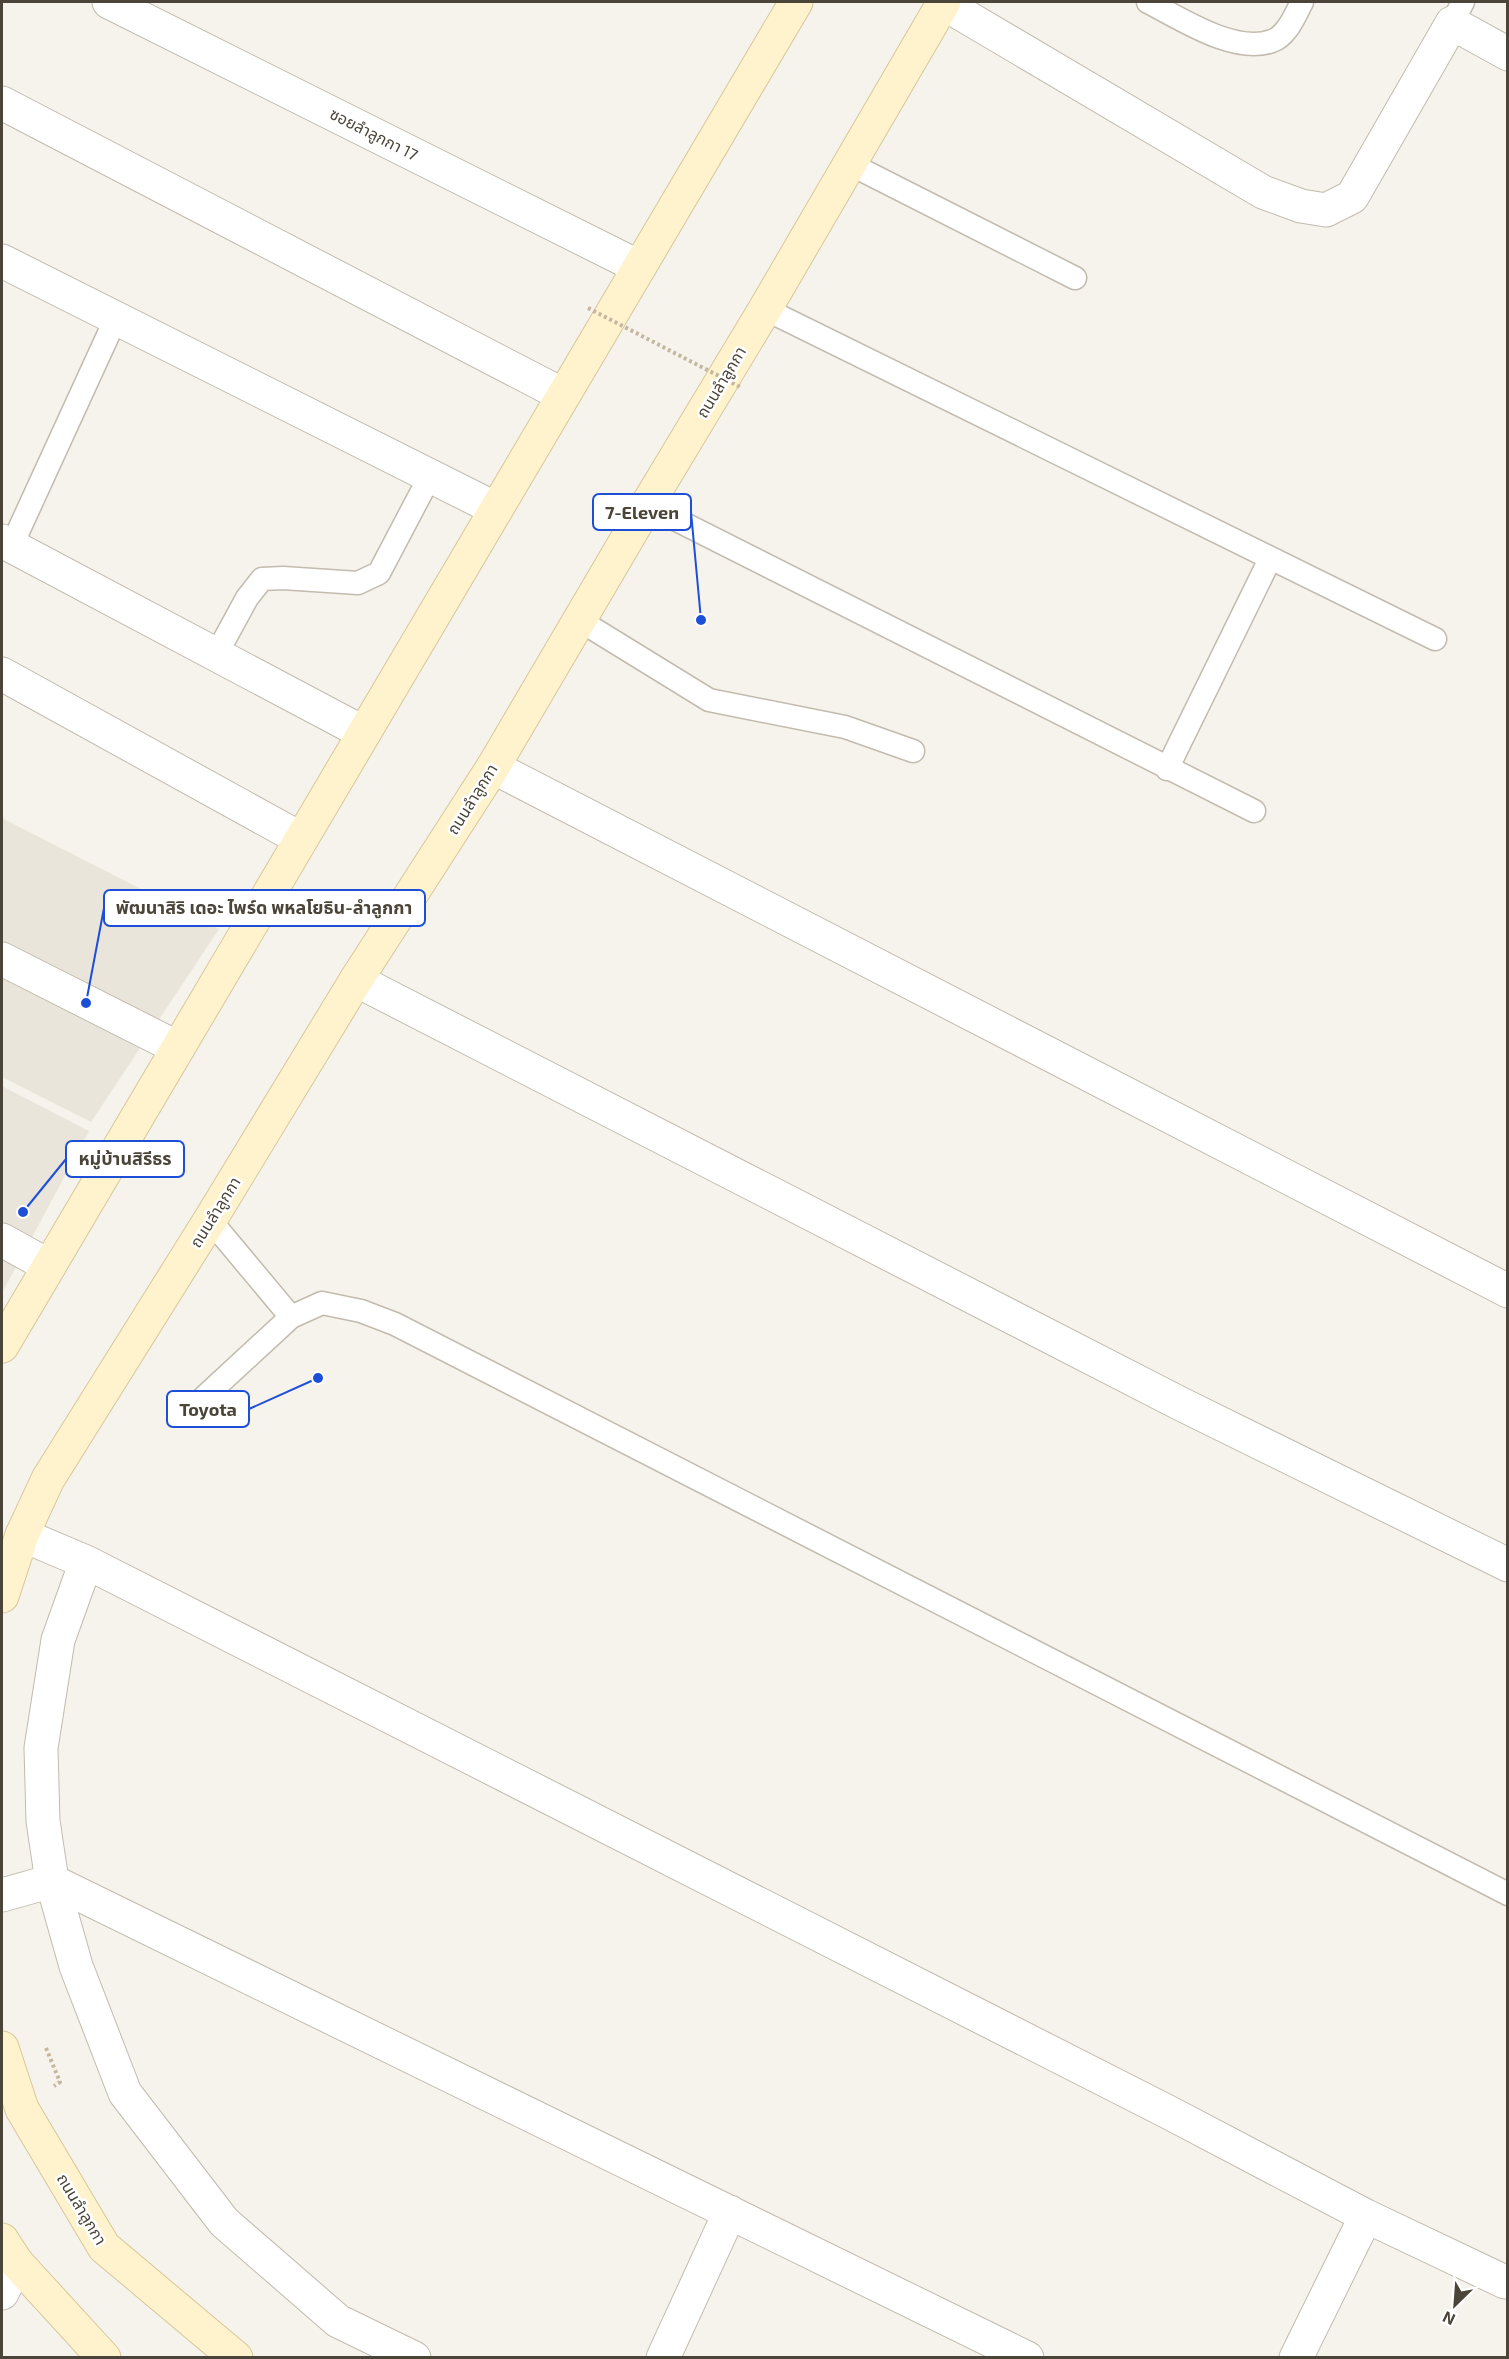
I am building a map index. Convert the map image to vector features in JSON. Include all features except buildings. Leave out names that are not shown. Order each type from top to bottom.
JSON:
[{"type":"main road","points":[[3,1340],[49,1266],[796,2]]},
{"type":"main road","name":"ถนนลำลูกกา","points":[[2,1596],[22,1535],[48,1479],[210,1220],[356,980],[493,767],[944,2]]},
{"type":"main road","name":"ถนนลำลูกกา","points":[[2,2048],[22,2109],[104,2247],[236,2358]]},
{"type":"main road","points":[[9,2251],[104,2358]]},
{"type":"street","name":"ซอยลำลูกกา 17","points":[[109,2],[639,267]]},
{"type":"street","points":[[944,2],[1263,192],[1301,206],[1326,210],[1352,197],[1458,12],[1508,54]]},
{"type":"street","points":[[2,104],[563,396]]},
{"type":"street","points":[[2,261],[496,509]]},
{"type":"street","points":[[6,544],[364,733]]},
{"type":"street","points":[[2,674],[301,839]]},
{"type":"street","points":[[493,767],[1508,1291]]},
{"type":"street","points":[[2,959],[178,1048]]},
{"type":"street","points":[[356,980],[1181,1404],[1508,1565]]},
{"type":"street","points":[[2,1240],[49,1266]]},
{"type":"street","points":[[22,1535],[86,1562],[1168,2112],[1366,2216],[1505,2282]]},
{"type":"street","points":[[86,1562],[58,1640],[41,1748],[43,1821],[52,1881],[76,1965],[125,2093],[224,2222],[338,2321],[414,2358]]},
{"type":"street","points":[[2,1895],[52,1881],[1027,2358]]},
{"type":"street","points":[[663,2358],[730,2212]]},
{"type":"street","points":[[1296,2358],[1366,2216]]},
{"type":"street","points":[[2,2293],[9,2251]]},
{"type":"lane","points":[[1148,2],[1214,35],[1246,45],[1273,41],[1292,23],[1302,2]]},
{"type":"lane","points":[[848,163],[1075,278]]},
{"type":"lane","points":[[765,309],[1435,639]]},
{"type":"lane","points":[[6,544],[116,318]]},
{"type":"lane","points":[[216,655],[247,598],[262,579],[283,578],[358,583],[379,573],[430,476]]},
{"type":"lane","points":[[646,505],[1254,811]]},
{"type":"lane","points":[[1167,769],[1270,559]]},
{"type":"lane","points":[[579,620],[709,700],[845,727],[914,751]]},
{"type":"lane","points":[[210,1220],[291,1317]]},
{"type":"lane","points":[[186,1414],[291,1317],[322,1303],[361,1311],[395,1324],[1508,1894]]},
{"type":"path","points":[[588,308],[742,388]]},
{"type":"shaded area","points":[[2,818],[219,929],[91,1122],[2,1077]]},
{"type":"shaded area","points":[[2,1086],[89,1131],[2,1293]]},
{"type":"place","name":"7-Eleven","points":[[701,620]]},
{"type":"place","name":"พัฒนาสิริ เดอะ ไพร์ด พหลโยธิน-ลำลูกกา","points":[[86,1003]]},
{"type":"place","name":"หมู่บ้านสิรีธร","points":[[23,1212]]},
{"type":"place","name":"Toyota","points":[[318,1378]]}]
